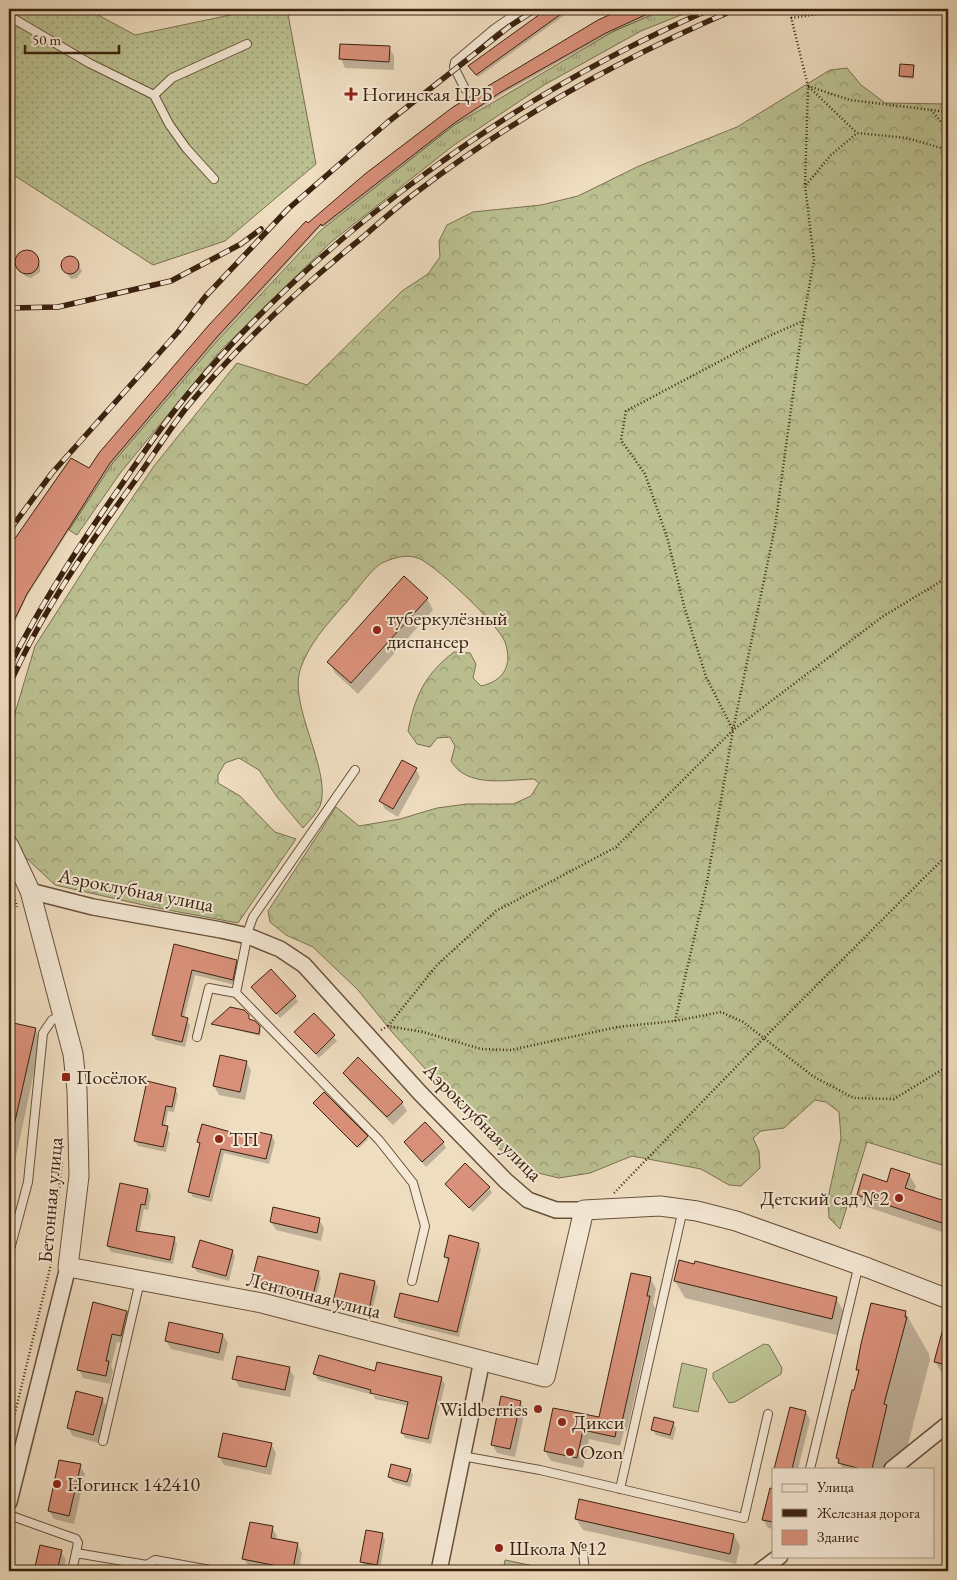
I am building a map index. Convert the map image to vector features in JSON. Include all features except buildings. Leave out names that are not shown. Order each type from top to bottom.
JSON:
[{"type":"street","name":"Бетонная улица","points":[[9,846],[30,891],[63,1015],[74,1063],[80,1136],[80,1176],[68,1267],[9,1502]]},
{"type":"street","name":"Аэроклубная улица","points":[[30,891],[93,907],[248,936],[280,949],[304,965],[420,1093],[506,1181],[528,1200],[556,1210],[660,1206],[683,1209],[736,1221],[860,1264],[948,1299]]},
{"type":"street","name":"Ленточная улица","points":[[68,1267],[262,1303],[545,1378],[590,1210]]},
{"type":"street","points":[[438,1571],[482,1360]]},
{"type":"street","points":[[893,1468],[948,1424]]},
{"type":"street","points":[[760,1571],[777,1558]]},
{"type":"lane","points":[[465,89],[454,67],[455,62],[494,29],[523,9]]},
{"type":"lane","points":[[9,16],[89,63],[154,95],[169,124],[186,148],[214,179]]},
{"type":"lane","points":[[154,95],[172,78],[247,44]]},
{"type":"lane","points":[[236,993],[253,918],[355,770]]},
{"type":"lane","points":[[197,1036],[210,988],[236,993],[379,1140],[412,1183],[425,1226],[412,1281]]},
{"type":"lane","points":[[9,1253],[28,1182],[43,1033],[52,1020],[63,1015]]},
{"type":"lane","points":[[620,1489],[683,1209]]},
{"type":"lane","points":[[810,1468],[860,1264]]},
{"type":"lane","points":[[103,1441],[140,1280]]},
{"type":"lane","points":[[462,1456],[540,1470],[744,1518],[768,1414]]},
{"type":"lane","points":[[9,1514],[76,1539],[76,1553],[72,1571]]},
{"type":"lane","points":[[76,1553],[147,1565],[155,1560],[216,1571]]},
{"type":"lane","points":[[583,1554],[585,1571]]},
{"type":"path","points":[[675,1021],[706,882],[733,730],[775,526],[803,321],[814,260],[806,185],[808,86],[797,49],[789,9]]},
{"type":"path","points":[[791,18],[853,9]]},
{"type":"path","points":[[808,86],[850,100],[948,112]]},
{"type":"path","points":[[808,86],[857,133],[907,138],[948,150]]},
{"type":"path","points":[[930,109],[948,130]]},
{"type":"path","points":[[806,185],[831,155],[857,133]]},
{"type":"path","points":[[733,730],[706,677],[684,606],[667,536],[645,474],[621,440],[626,411],[758,341],[803,321]]},
{"type":"path","points":[[369,1036],[388,1026],[437,965],[496,911],[616,847],[733,730],[882,617],[948,577]]},
{"type":"path","points":[[590,1210],[948,854]]},
{"type":"path","points":[[11,888],[19,914]]},
{"type":"path","points":[[388,1026],[423,1032],[481,1049],[511,1050],[617,1027],[675,1021],[721,1012],[743,1022],[814,1077],[854,1098],[894,1099],[948,1066]]},
{"type":"path","points":[[9,1438],[51,1264],[62,1154]]},
{"type":"green space","points":[[9,9],[87,9],[135,35],[259,9],[287,9],[316,164],[225,241],[153,265],[9,172]]},
{"type":"green space","points":[[666,9],[696,9],[641,31],[544,85],[454,145],[331,242],[222,349],[121,472],[77,535],[69,530],[112,464],[217,341],[320,231],[453,126],[614,31]]},
{"type":"green space","points":[[847,68],[861,85],[885,103],[948,104],[948,1167],[867,1142],[840,1229],[829,1218],[828,1198],[841,1138],[839,1112],[826,1102],[815,1100],[784,1128],[761,1131],[753,1138],[759,1151],[760,1168],[741,1186],[729,1185],[701,1169],[632,1156],[590,1173],[559,1178],[534,1172],[494,1145],[392,1032],[358,990],[313,947],[286,935],[270,922],[268,911],[336,807],[359,826],[400,819],[437,808],[467,804],[513,804],[531,796],[539,783],[534,779],[499,781],[477,779],[458,770],[451,761],[455,746],[450,737],[437,738],[430,747],[417,744],[408,731],[414,707],[423,687],[436,669],[454,652],[470,653],[476,664],[473,678],[481,686],[489,684],[501,676],[505,671],[508,658],[505,642],[492,623],[454,586],[422,560],[402,557],[387,561],[378,566],[325,627],[303,661],[298,685],[300,701],[320,773],[322,789],[320,806],[303,828],[277,797],[259,770],[239,758],[225,763],[218,775],[218,783],[240,796],[275,832],[296,839],[238,923],[152,907],[55,885],[23,855],[9,822],[9,733],[35,646],[94,554],[154,466],[237,363],[307,385],[402,291],[428,274],[440,257],[439,241],[447,225],[473,212],[541,205],[578,196],[639,166],[737,127],[830,70]]},
{"type":"green space","points":[[764,1344],[769,1345],[782,1368],[781,1374],[735,1402],[729,1403],[713,1378],[713,1373]]},
{"type":"green space","points":[[682,1363],[707,1369],[698,1412],[673,1407]]},
{"type":"green space","points":[[505,1560],[539,1567],[538,1571],[503,1571]]},
{"type":"railway","points":[[9,531],[52,473],[178,332],[205,297],[288,209],[388,122],[510,26],[537,9]]},
{"type":"railway","points":[[9,667],[34,620],[75,553],[161,429],[187,395],[240,336],[298,278],[361,224],[427,172],[496,125],[567,81],[639,43],[711,9]]},
{"type":"railway","points":[[9,686],[36,631],[67,579],[174,424],[207,384],[271,317],[316,276],[404,202],[493,138],[571,90],[612,68],[736,9]]},
{"type":"railway","points":[[9,308],[58,307],[171,281],[241,244],[261,229]]},
{"type":"place","name":"Ногинская ЦРБ","points":[[351,94]]},
{"type":"place","name":"туберкулёзный диспансер","points":[[377,630]]},
{"type":"place","name":"Посёлок","points":[[66,1077]]},
{"type":"place","name":"ТП","points":[[219,1139]]},
{"type":"place","name":"Детский сад №2","points":[[899,1198]]},
{"type":"place","name":"Wildberries","points":[[538,1409]]},
{"type":"place","name":"Дикси","points":[[562,1422]]},
{"type":"place","name":"Ozon","points":[[570,1452]]},
{"type":"place","name":"Ногинск 142410","points":[[57,1484]]},
{"type":"place","name":"Школа №12","points":[[499,1548]]}]
